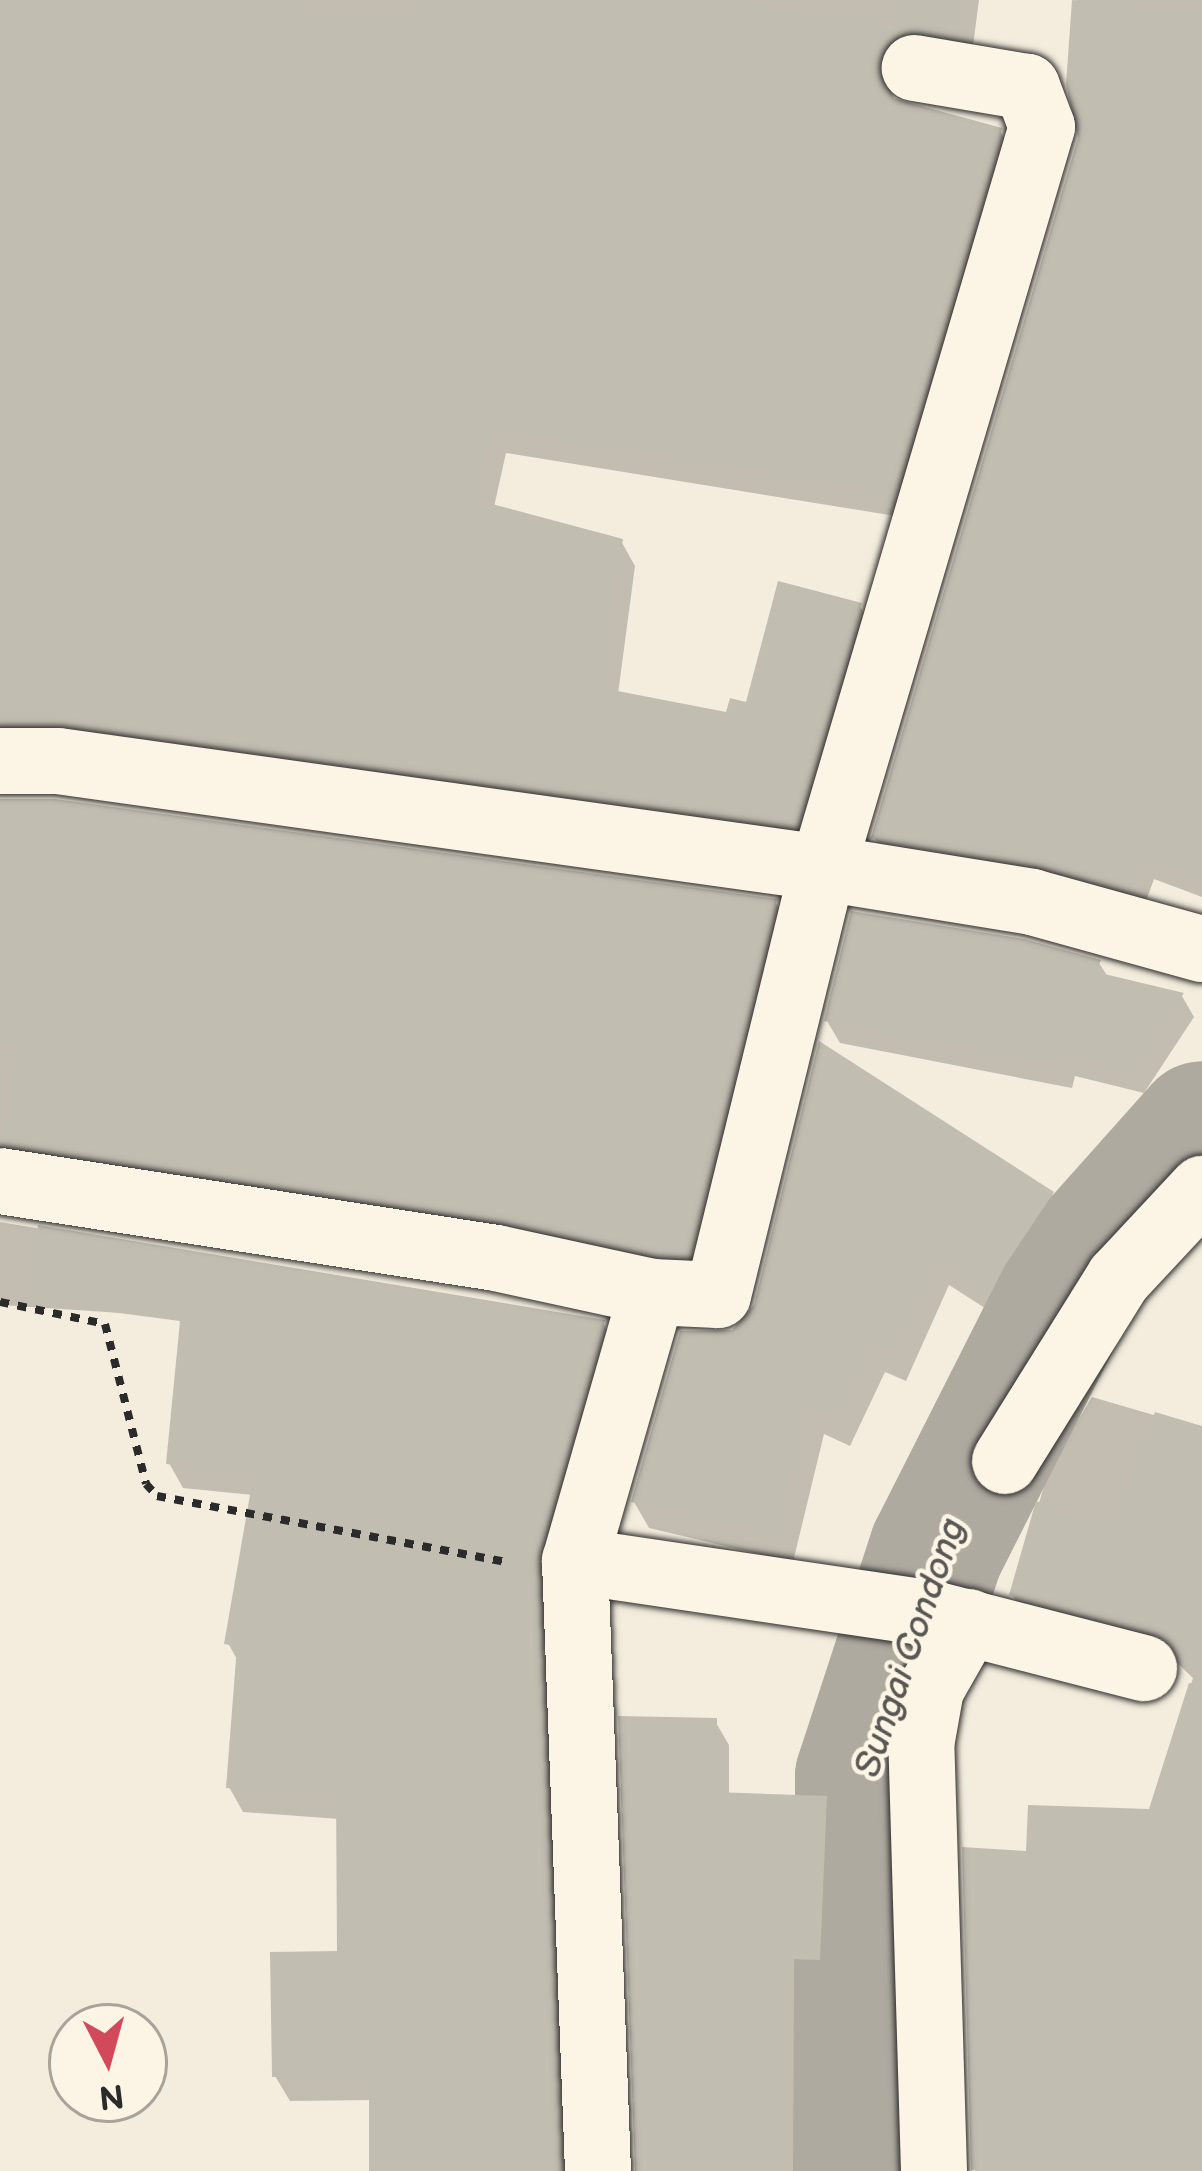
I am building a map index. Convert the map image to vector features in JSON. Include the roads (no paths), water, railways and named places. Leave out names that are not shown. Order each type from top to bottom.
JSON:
[{"type":"street","points":[[0,1181],[496,1258],[707,1300],[723,1285],[824,868],[1042,127],[1027,88],[915,68]]},
{"type":"street","points":[[0,761],[58,761],[824,868],[1032,902],[1202,949]]},
{"type":"street","points":[[1005,1461],[1119,1278],[1202,1189]]},
{"type":"street","points":[[598,2171],[575,1561],[652,1292]]},
{"type":"street","points":[[575,1561],[799,1591],[951,1618],[1144,1668]]},
{"type":"street","points":[[934,2171],[921,1744],[951,1618]]},
{"type":"waterway","name":"Sungai Condong","points":[[860,2171],[862,1776],[936,1550],[1080,1265],[1202,1128]]}]
